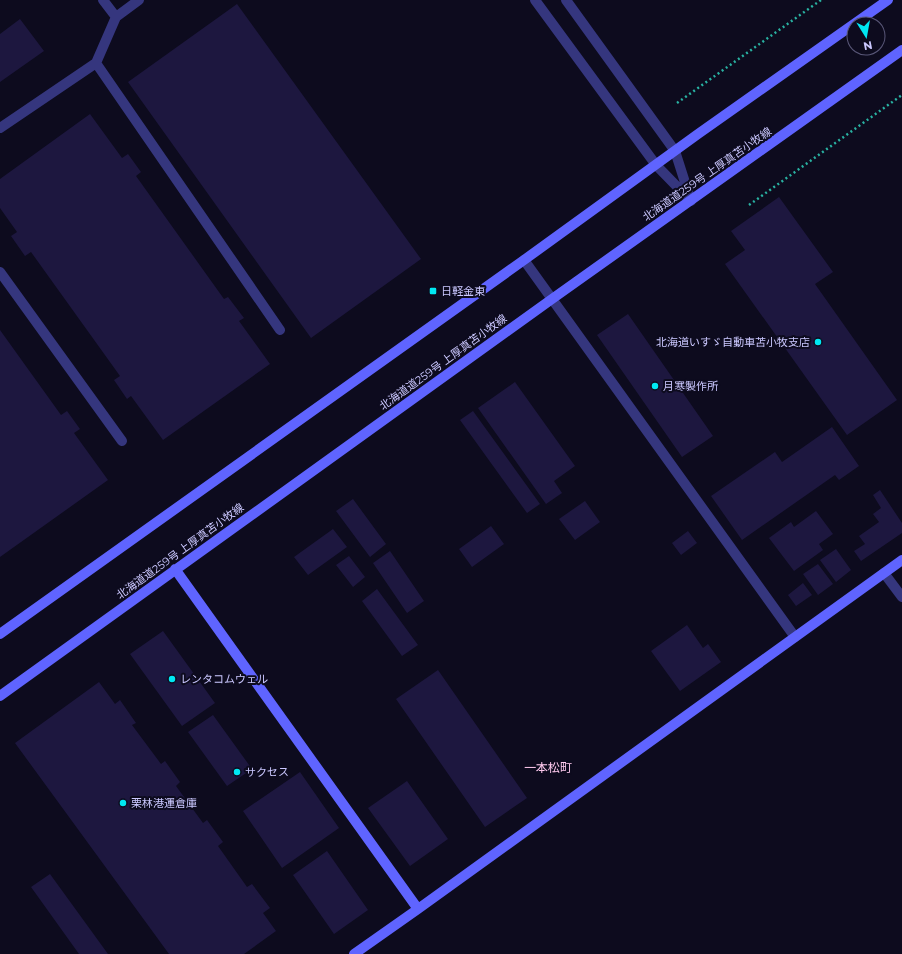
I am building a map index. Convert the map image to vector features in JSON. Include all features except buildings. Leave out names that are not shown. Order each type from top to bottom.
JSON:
[{"type":"main road","points":[[0,634],[888,0]]},
{"type":"main road","name":"北海道道259号 上厚真苫小牧線","points":[[0,696],[552,299],[902,50]]},
{"type":"main road","points":[[354,954],[902,560]]},
{"type":"main road","points":[[176,569],[418,909]]},
{"type":"street","points":[[103,0],[116,17]]},
{"type":"street","points":[[0,128],[96,63],[116,17],[139,0]]},
{"type":"street","points":[[535,0],[656,165],[691,201]]},
{"type":"street","points":[[566,0],[675,152],[691,201]]},
{"type":"street","points":[[96,63],[280,330]]},
{"type":"street","points":[[524,260],[795,637]]},
{"type":"street","points":[[0,272],[122,440]]},
{"type":"street","points":[[884,573],[902,597]]},
{"type":"path","points":[[677,103],[821,0]]},
{"type":"path","points":[[748,205],[902,95]]},
{"type":"place","name":"日軽金東","points":[[433,291]]},
{"type":"place","name":"北海道いすゞ自動車苫小牧支店","points":[[818,342]]},
{"type":"place","name":"月寒製作所","points":[[655,386]]},
{"type":"place","name":"レンタコムウェル","points":[[172,679]]},
{"type":"place","name":"サクセス","points":[[237,772]]},
{"type":"place","name":"栗林港運倉庫","points":[[123,803]]},
{"type":"district","name":"一本松町","points":[[548,767]]}]
